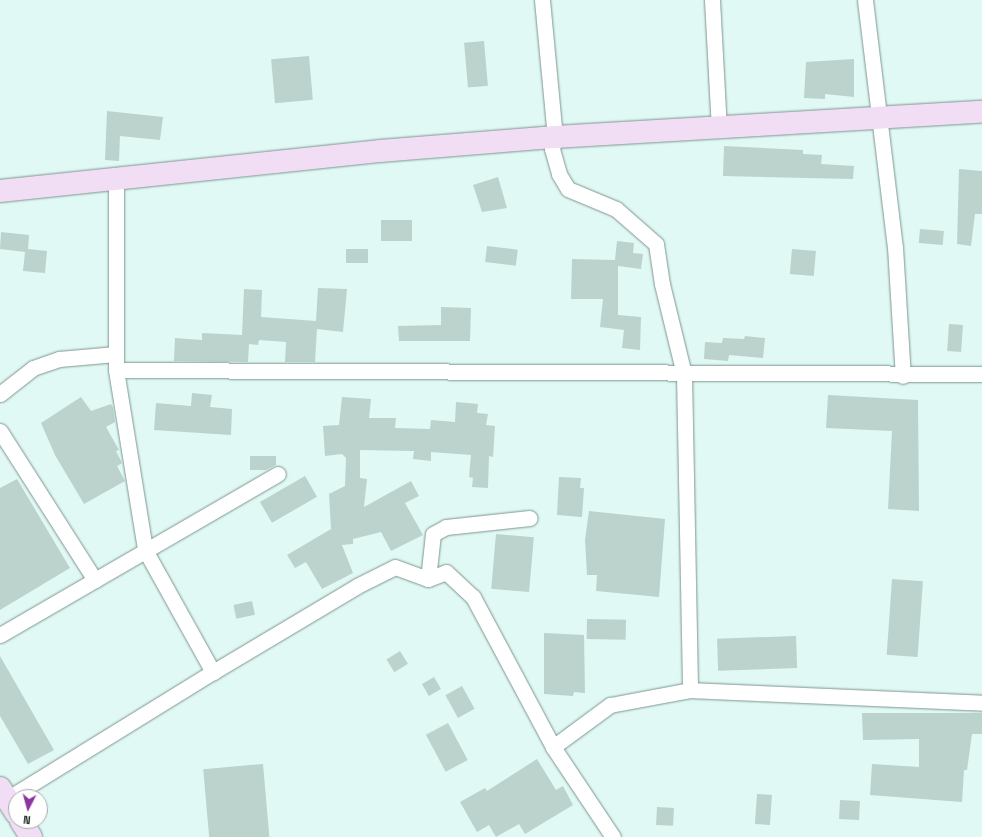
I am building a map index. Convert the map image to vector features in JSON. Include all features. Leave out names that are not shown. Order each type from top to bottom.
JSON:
[{"type":"street","points":[[542,0],[555,137],[552,149],[559,174],[568,189],[616,209],[656,244],[662,284],[684,374],[690,690]]},
{"type":"street","points":[[712,0],[719,129]]},
{"type":"street","points":[[865,0],[895,247],[903,376]]},
{"type":"street","points":[[0,191],[116,180],[380,150],[555,137],[719,129],[982,112]]},
{"type":"street","points":[[116,180],[116,370],[145,550],[212,672]]},
{"type":"street","points":[[0,394],[33,368],[59,360],[116,354]]},
{"type":"street","points":[[116,370],[903,376],[982,374]]},
{"type":"street","points":[[0,431],[95,580]]},
{"type":"street","points":[[0,635],[278,474]]},
{"type":"street","points":[[428,579],[433,534],[446,528],[530,518]]},
{"type":"street","points":[[26,789],[212,672],[357,586],[395,567],[428,579],[446,572],[472,597],[553,747],[611,836]]},
{"type":"street","points":[[553,747],[610,705],[690,690],[982,702]]},
{"type":"building","points":[[484,41],[488,86],[468,88],[464,43]]},
{"type":"building","points":[[309,56],[313,100],[275,103],[271,59]]},
{"type":"building","points":[[854,59],[854,97],[825,94],[825,99],[804,98],[806,62]]},
{"type":"building","points":[[107,111],[163,117],[160,140],[120,136],[119,161],[105,160]]},
{"type":"building","points":[[724,146],[803,150],[803,154],[822,155],[821,164],[854,166],[853,179],[723,176]]},
{"type":"building","points":[[959,169],[982,171],[982,214],[975,214],[971,246],[957,244]]},
{"type":"building","points":[[498,177],[507,208],[482,212],[473,185]]},
{"type":"building","points":[[381,220],[412,220],[412,241],[381,241]]},
{"type":"building","points":[[920,229],[944,231],[943,245],[919,243]]},
{"type":"building","points":[[1,232],[29,235],[28,249],[47,251],[45,273],[23,271],[25,252],[0,249]]},
{"type":"building","points":[[617,241],[634,243],[633,253],[643,254],[641,269],[618,266],[618,315],[641,317],[640,350],[622,348],[624,330],[600,327],[603,299],[571,299],[572,259],[615,260]]},
{"type":"building","points":[[487,246],[518,250],[516,266],[485,262]]},
{"type":"building","points":[[346,249],[368,249],[368,263],[346,263]]},
{"type":"building","points":[[792,249],[816,251],[814,276],[790,274]]},
{"type":"building","points":[[318,288],[347,289],[343,332],[317,329],[315,362],[285,362],[286,342],[259,340],[258,345],[249,344],[248,362],[174,361],[175,338],[202,340],[202,333],[242,335],[244,289],[262,290],[261,317],[316,321]]},
{"type":"building","points":[[441,307],[471,308],[470,341],[399,341],[398,326],[441,325]]},
{"type":"building","points":[[949,324],[963,325],[961,352],[947,351]]},
{"type":"building","points":[[745,336],[765,338],[763,358],[729,355],[728,361],[704,359],[705,342],[722,343],[723,338],[744,339]]},
{"type":"building","points":[[192,393],[212,395],[210,407],[232,409],[231,435],[154,430],[156,403],[191,406]]},
{"type":"building","points":[[828,395],[918,400],[919,511],[888,509],[892,431],[826,428]]},
{"type":"building","points":[[81,397],[91,411],[111,404],[115,422],[106,427],[119,450],[116,451],[122,463],[117,466],[125,481],[84,504],[55,455],[41,423]]},
{"type":"building","points":[[342,397],[371,399],[369,418],[396,418],[395,428],[430,429],[431,420],[455,422],[456,402],[478,404],[477,413],[488,414],[486,425],[495,426],[493,457],[489,456],[488,488],[472,487],[473,478],[469,477],[471,455],[431,452],[431,461],[413,459],[414,451],[360,450],[360,478],[367,479],[364,507],[411,481],[419,496],[405,503],[423,535],[391,551],[381,532],[353,539],[353,544],[342,545],[353,573],[322,589],[306,562],[295,568],[287,555],[331,529],[329,494],[345,486],[346,458],[342,454],[325,456],[323,426],[339,425]]},
{"type":"building","points":[[250,456],[276,456],[276,465],[266,470],[250,470]]},
{"type":"building","points":[[305,476],[317,497],[272,523],[260,502]]},
{"type":"building","points":[[559,477],[581,478],[580,488],[584,488],[582,517],[557,515]]},
{"type":"building","points":[[17,479],[70,568],[0,610],[0,488]]},
{"type":"building","points":[[589,511],[665,519],[659,597],[596,591],[597,575],[587,575],[585,540]]},
{"type":"building","points":[[496,534],[534,537],[529,592],[491,589]]},
{"type":"building","points":[[892,579],[923,581],[918,657],[887,655]]},
{"type":"building","points":[[252,601],[255,615],[236,619],[233,605]]},
{"type":"building","points":[[587,619],[626,620],[626,640],[587,639]]},
{"type":"building","points":[[544,633],[584,635],[585,693],[574,692],[573,696],[544,694]]},
{"type":"building","points":[[796,636],[797,668],[718,671],[717,639]]},
{"type":"building","points":[[400,651],[408,664],[394,672],[386,659]]},
{"type":"building","points":[[0,656],[54,750],[28,764],[0,716]]},
{"type":"building","points":[[434,677],[441,689],[429,696],[422,684]]},
{"type":"building","points":[[462,686],[475,709],[458,718],[445,695]]},
{"type":"building","points":[[862,713],[982,713],[982,734],[972,734],[967,770],[964,770],[962,802],[870,795],[872,764],[919,767],[919,739],[863,740]]},
{"type":"building","points":[[448,723],[468,760],[446,772],[426,735]]},
{"type":"building","points":[[537,759],[556,790],[563,786],[573,805],[525,834],[519,824],[496,837],[489,825],[477,832],[460,802],[485,788],[487,791]]},
{"type":"building","points":[[263,764],[269,837],[209,837],[203,769]]},
{"type":"building","points":[[757,794],[772,795],[770,825],[755,824]]},
{"type":"building","points":[[840,800],[860,801],[859,820],[839,819]]},
{"type":"building","points":[[657,807],[674,808],[673,826],[656,825]]}]
